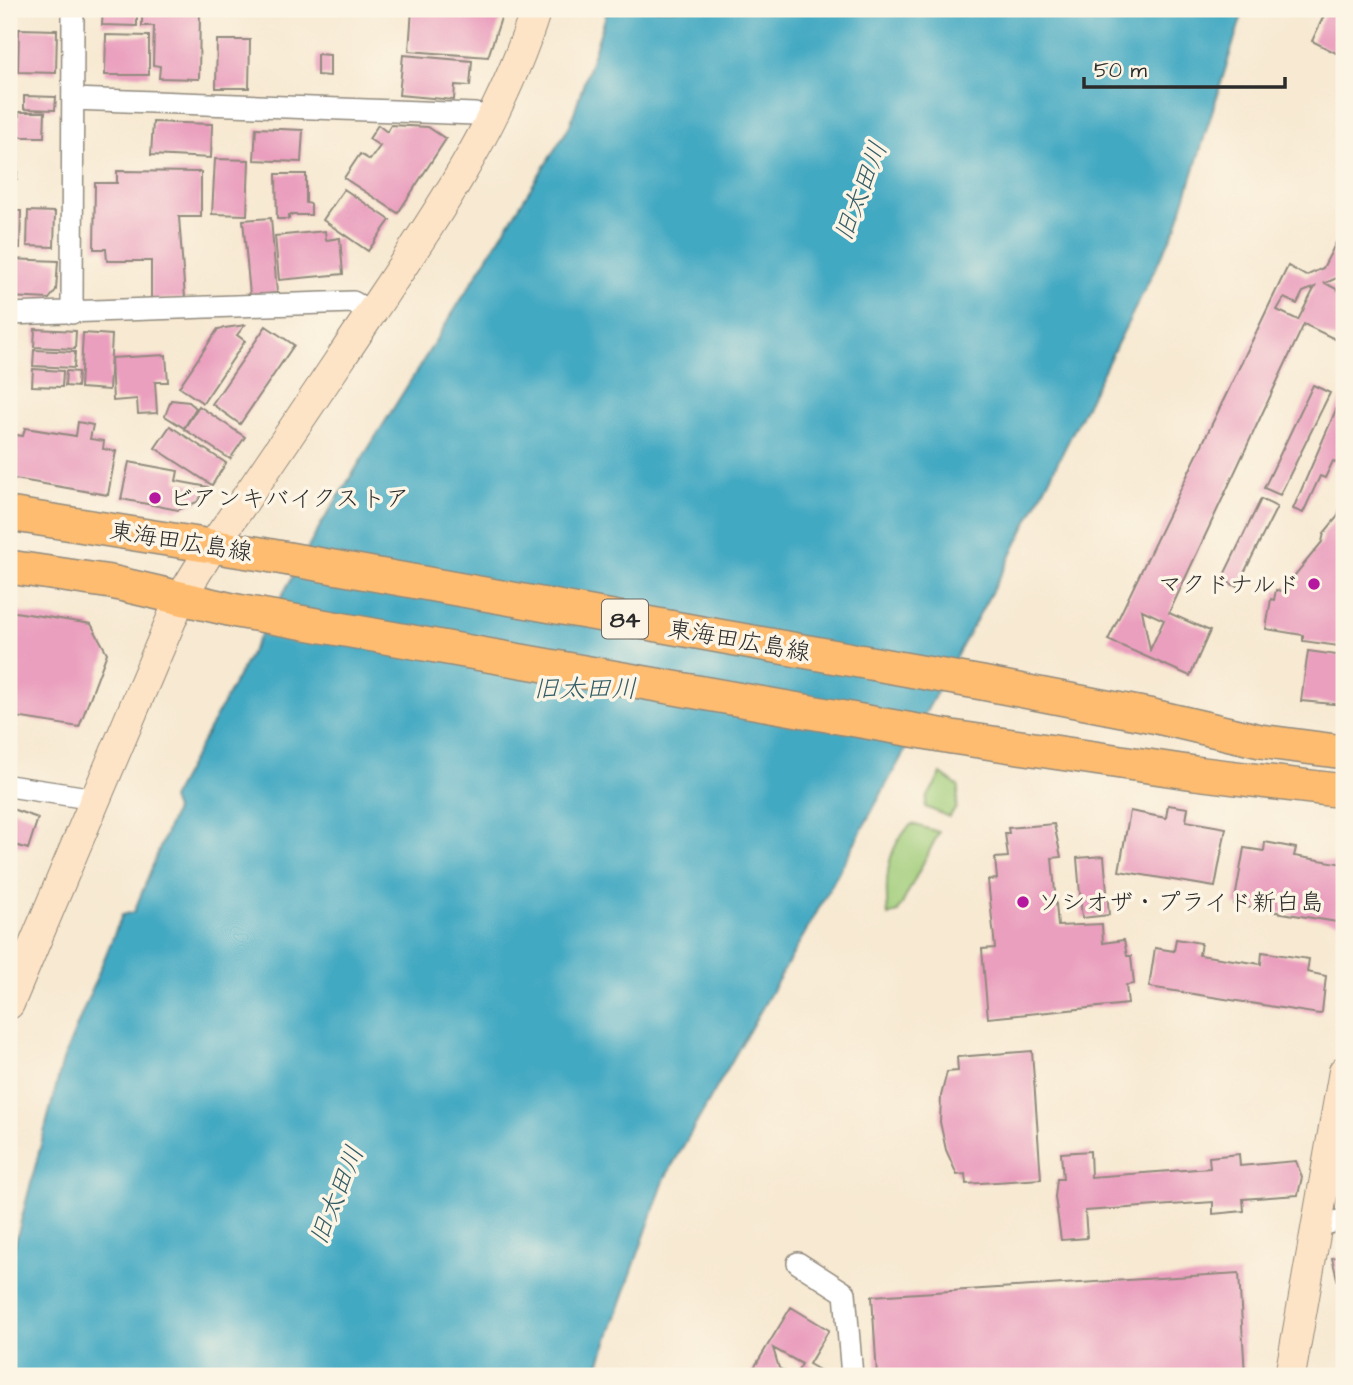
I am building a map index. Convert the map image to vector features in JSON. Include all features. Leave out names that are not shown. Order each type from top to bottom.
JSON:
[{"type":"main road","name":"東海田広島線","points":[[9,514],[267,555],[982,683],[1146,714],[1260,741],[1344,752]]},
{"type":"main road","name":"84","points":[[9,567],[111,582],[237,611],[951,737],[1195,774],[1344,791]]},
{"type":"street","points":[[72,313],[73,9]]},
{"type":"street","points":[[9,1003],[180,599],[212,547],[444,204],[493,117],[523,51],[536,9]]},
{"type":"street","points":[[73,99],[475,114],[493,117]]},
{"type":"street","points":[[9,314],[353,302],[371,312]]},
{"type":"street","points":[[9,786],[94,799]]},
{"type":"street","points":[[1290,1376],[1331,1222],[1344,1072]]},
{"type":"street","points":[[798,1263],[845,1293],[852,1376]]},
{"type":"green space","points":[[941,774],[959,787],[956,808],[949,817],[925,807],[927,798]]},
{"type":"green space","points":[[912,824],[939,832],[898,912],[888,916],[887,879],[892,855],[903,833]]},
{"type":"water","name":"旧太田川","points":[[608,9],[1244,9],[1177,225],[1004,569],[813,919],[665,1178],[595,1376],[9,1376],[9,1267],[63,1060],[122,915],[134,912],[175,810],[171,799],[320,526],[570,125]]},
{"type":"building","points":[[103,9],[137,9],[137,26],[102,25]]},
{"type":"building","points":[[142,9],[200,9],[199,79],[159,78],[160,66],[153,65],[154,26],[142,26]]},
{"type":"building","points":[[412,9],[504,9],[488,57],[409,51]]},
{"type":"building","points":[[1327,9],[1344,9],[1344,57],[1312,41]]},
{"type":"building","points":[[9,24],[15,24],[14,55],[9,55]]},
{"type":"building","points":[[19,29],[57,30],[56,73],[18,72]]},
{"type":"building","points":[[106,35],[149,36],[149,75],[105,75]]},
{"type":"building","points":[[217,40],[250,40],[249,88],[216,88]]},
{"type":"building","points":[[317,54],[330,55],[330,76],[317,75]]},
{"type":"building","points":[[403,55],[472,61],[470,86],[455,85],[454,100],[399,95]]},
{"type":"building","points":[[9,91],[15,91],[14,122],[9,122]]},
{"type":"building","points":[[24,96],[56,97],[55,110],[24,109]]},
{"type":"building","points":[[19,112],[45,112],[44,137],[18,137]]},
{"type":"building","points":[[153,122],[212,124],[211,158],[151,155]]},
{"type":"building","points":[[378,125],[387,132],[391,125],[428,127],[446,139],[398,213],[344,178],[360,154],[370,160],[380,146],[369,139]]},
{"type":"building","points":[[256,128],[303,130],[301,162],[254,160]]},
{"type":"building","points":[[9,141],[18,141],[17,179],[9,179]]},
{"type":"building","points":[[215,159],[249,160],[247,215],[212,214]]},
{"type":"building","points":[[117,171],[201,172],[201,217],[179,217],[185,298],[151,300],[151,261],[107,261],[106,249],[94,249],[95,183],[117,183]]},
{"type":"building","points":[[276,174],[306,174],[306,203],[311,204],[311,215],[289,215],[289,219],[277,219]]},
{"type":"building","points":[[344,189],[390,220],[368,251],[323,220]]},
{"type":"building","points":[[9,211],[21,211],[20,248],[9,248]]},
{"type":"building","points":[[28,211],[55,212],[54,247],[27,246]]},
{"type":"building","points":[[271,218],[277,293],[250,295],[243,220]]},
{"type":"building","points":[[1344,227],[1344,275],[1325,283],[1344,293],[1344,336],[1341,342],[1304,324],[1169,613],[1210,631],[1190,676],[1108,640],[1288,266],[1306,276],[1323,268]],"holes":[[[1315,287],[1298,320],[1277,310],[1284,298],[1297,304],[1303,292]],[[1142,610],[1164,620],[1150,650]]]},
{"type":"building","points":[[325,231],[326,240],[340,238],[343,274],[279,280],[275,236]]},
{"type":"building","points":[[9,259],[58,261],[56,290],[49,299],[9,297]]},
{"type":"building","points":[[245,325],[237,335],[245,341],[203,403],[179,387],[218,329]]},
{"type":"building","points":[[266,326],[294,345],[240,424],[212,404]]},
{"type":"building","points":[[35,329],[76,331],[75,349],[34,347]]},
{"type":"building","points":[[83,333],[112,335],[109,390],[80,388]]},
{"type":"building","points":[[34,350],[75,352],[74,368],[33,366]]},
{"type":"building","points":[[166,355],[168,382],[155,382],[157,413],[138,414],[137,399],[113,401],[111,358]]},
{"type":"building","points":[[33,369],[63,371],[62,387],[32,386]]},
{"type":"building","points":[[66,371],[78,372],[77,387],[65,386]]},
{"type":"building","points":[[1313,385],[1330,393],[1280,495],[1264,488]]},
{"type":"building","points":[[1341,398],[1344,400],[1344,466],[1333,461],[1325,478],[1320,476],[1303,513],[1293,509]]},
{"type":"building","points":[[171,400],[189,402],[196,408],[184,428],[165,416]]},
{"type":"building","points":[[199,406],[245,437],[230,459],[184,429]]},
{"type":"building","points":[[78,422],[93,425],[90,439],[104,441],[103,449],[116,451],[108,495],[9,478],[10,434],[23,436],[25,428],[76,436]]},
{"type":"building","points":[[170,426],[226,463],[212,485],[155,448]]},
{"type":"building","points":[[129,462],[178,471],[176,481],[208,487],[197,502],[178,510],[121,499]]},
{"type":"building","points":[[1261,499],[1277,507],[1237,587],[1222,579]]},
{"type":"building","points":[[1340,507],[1344,508],[1344,620],[1338,646],[1303,641],[1303,635],[1266,629],[1271,599],[1274,600],[1276,590],[1282,591],[1322,542],[1324,533],[1338,516]]},
{"type":"building","points":[[9,611],[91,624],[107,653],[79,727],[9,716]]},
{"type":"building","points":[[1308,651],[1344,656],[1344,705],[1301,701]]},
{"type":"building","points":[[1168,805],[1188,808],[1186,821],[1226,828],[1215,887],[1119,871],[1130,811],[1166,818]]},
{"type":"building","points":[[9,808],[38,818],[28,849],[9,843]]},
{"type":"building","name":"ソシオザ・プライド新白島","points":[[1054,824],[1061,857],[1052,858],[1058,926],[1102,924],[1103,943],[1124,940],[1127,956],[1131,956],[1134,984],[1126,985],[1128,1004],[988,1018],[982,949],[995,948],[988,880],[997,879],[995,858],[1008,857],[1005,833],[1009,833],[1008,828]]},
{"type":"building","points":[[1265,842],[1296,848],[1294,856],[1344,864],[1343,923],[1234,905],[1244,848],[1264,851]]},
{"type":"building","points":[[1104,856],[1109,915],[1082,918],[1077,858]]},
{"type":"building","points":[[1176,939],[1201,943],[1199,955],[1261,964],[1262,952],[1309,959],[1307,972],[1326,976],[1322,1012],[1319,1014],[1149,987],[1155,948],[1174,951]]},
{"type":"building","points":[[1032,1051],[1041,1179],[966,1184],[965,1174],[957,1175],[946,1150],[940,1122],[941,1096],[947,1072],[958,1071],[957,1057]]},
{"type":"building","points":[[1090,1151],[1091,1177],[1210,1168],[1209,1157],[1239,1154],[1240,1166],[1296,1161],[1302,1177],[1298,1195],[1243,1199],[1244,1211],[1213,1214],[1213,1202],[1085,1211],[1087,1238],[1061,1240],[1055,1197],[1057,1179],[1063,1179],[1061,1153]]},
{"type":"building","points":[[1344,1255],[1344,1303],[1343,1303],[1332,1258]]},
{"type":"building","points":[[1239,1273],[1245,1376],[877,1376],[872,1296]]},
{"type":"building","points":[[791,1307],[829,1330],[809,1364],[830,1376],[795,1376],[802,1364],[773,1348],[779,1368],[786,1372],[783,1376],[749,1376]]},
{"type":"place","name":"ビアンキバイクストア","points":[[155,498]]},
{"type":"place","name":"マクドナルド","points":[[1314,584]]},
{"type":"place","name":"ソシオザ・プライド新白島","points":[[1023,902]]}]
